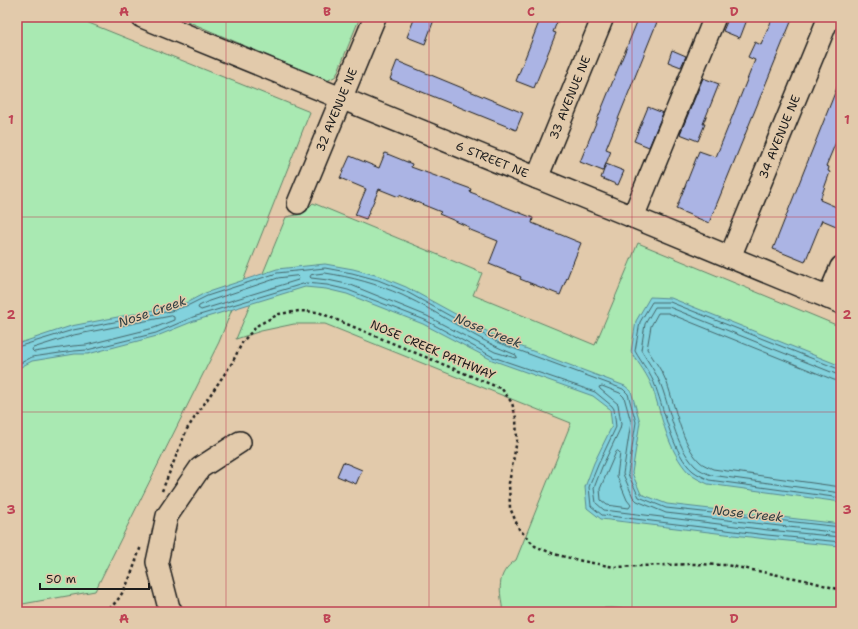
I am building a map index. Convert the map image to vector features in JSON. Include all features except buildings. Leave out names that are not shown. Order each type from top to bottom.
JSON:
[{"type":"street","name":"6 STREET NE","points":[[142,17],[173,22],[342,98],[835,301]]},
{"type":"street","name":"32 AVENUE NE","points":[[298,203],[375,17]]},
{"type":"street","name":"33 AVENUE NE","points":[[537,178],[603,17]]},
{"type":"street","points":[[633,217],[715,17]]},
{"type":"street","name":"34 AVENUE NE","points":[[730,257],[829,17]]},
{"type":"street","points":[[835,301],[841,267]]},
{"type":"street","points":[[172,612],[169,608],[158,562],[167,516],[200,468],[240,442]]},
{"type":"path","name":"NOSE CREEK PATHWAY","points":[[160,495],[187,429],[232,363],[243,341],[258,326],[279,314],[299,311],[318,312],[502,389],[512,403],[516,418],[518,440],[509,483],[510,508],[519,529],[535,546],[568,558],[614,567],[692,564],[726,565],[806,580],[841,590]]},
{"type":"path","points":[[104,612],[112,607],[126,587],[142,544]]},
{"type":"green space","points":[[17,17],[74,17],[310,112],[219,342],[95,591],[17,605]]},
{"type":"green space","points":[[191,17],[360,17],[336,76],[327,81],[187,21]]},
{"type":"green space","points":[[313,203],[482,273],[473,295],[595,345],[638,243],[841,327],[841,612],[683,612],[611,608],[503,612],[500,590],[502,577],[509,565],[516,560],[571,423],[325,324],[294,324],[261,331],[236,339],[286,217],[302,214]]},
{"type":"water","name":"Nose Creek","points":[[325,264],[379,276],[406,287],[501,339],[625,386],[631,391],[640,422],[632,473],[641,494],[667,504],[841,524],[841,546],[767,539],[601,519],[587,508],[585,487],[594,463],[612,426],[610,409],[593,396],[492,360],[423,324],[347,294],[326,289],[305,287],[194,321],[157,336],[88,354],[75,354],[32,361],[17,369],[17,344],[71,326],[170,307],[188,302],[205,293],[277,269]]},
{"type":"water","points":[[650,297],[671,298],[841,366],[841,502],[708,484],[689,473],[676,455],[666,433],[651,384],[631,352],[636,321]]}]
